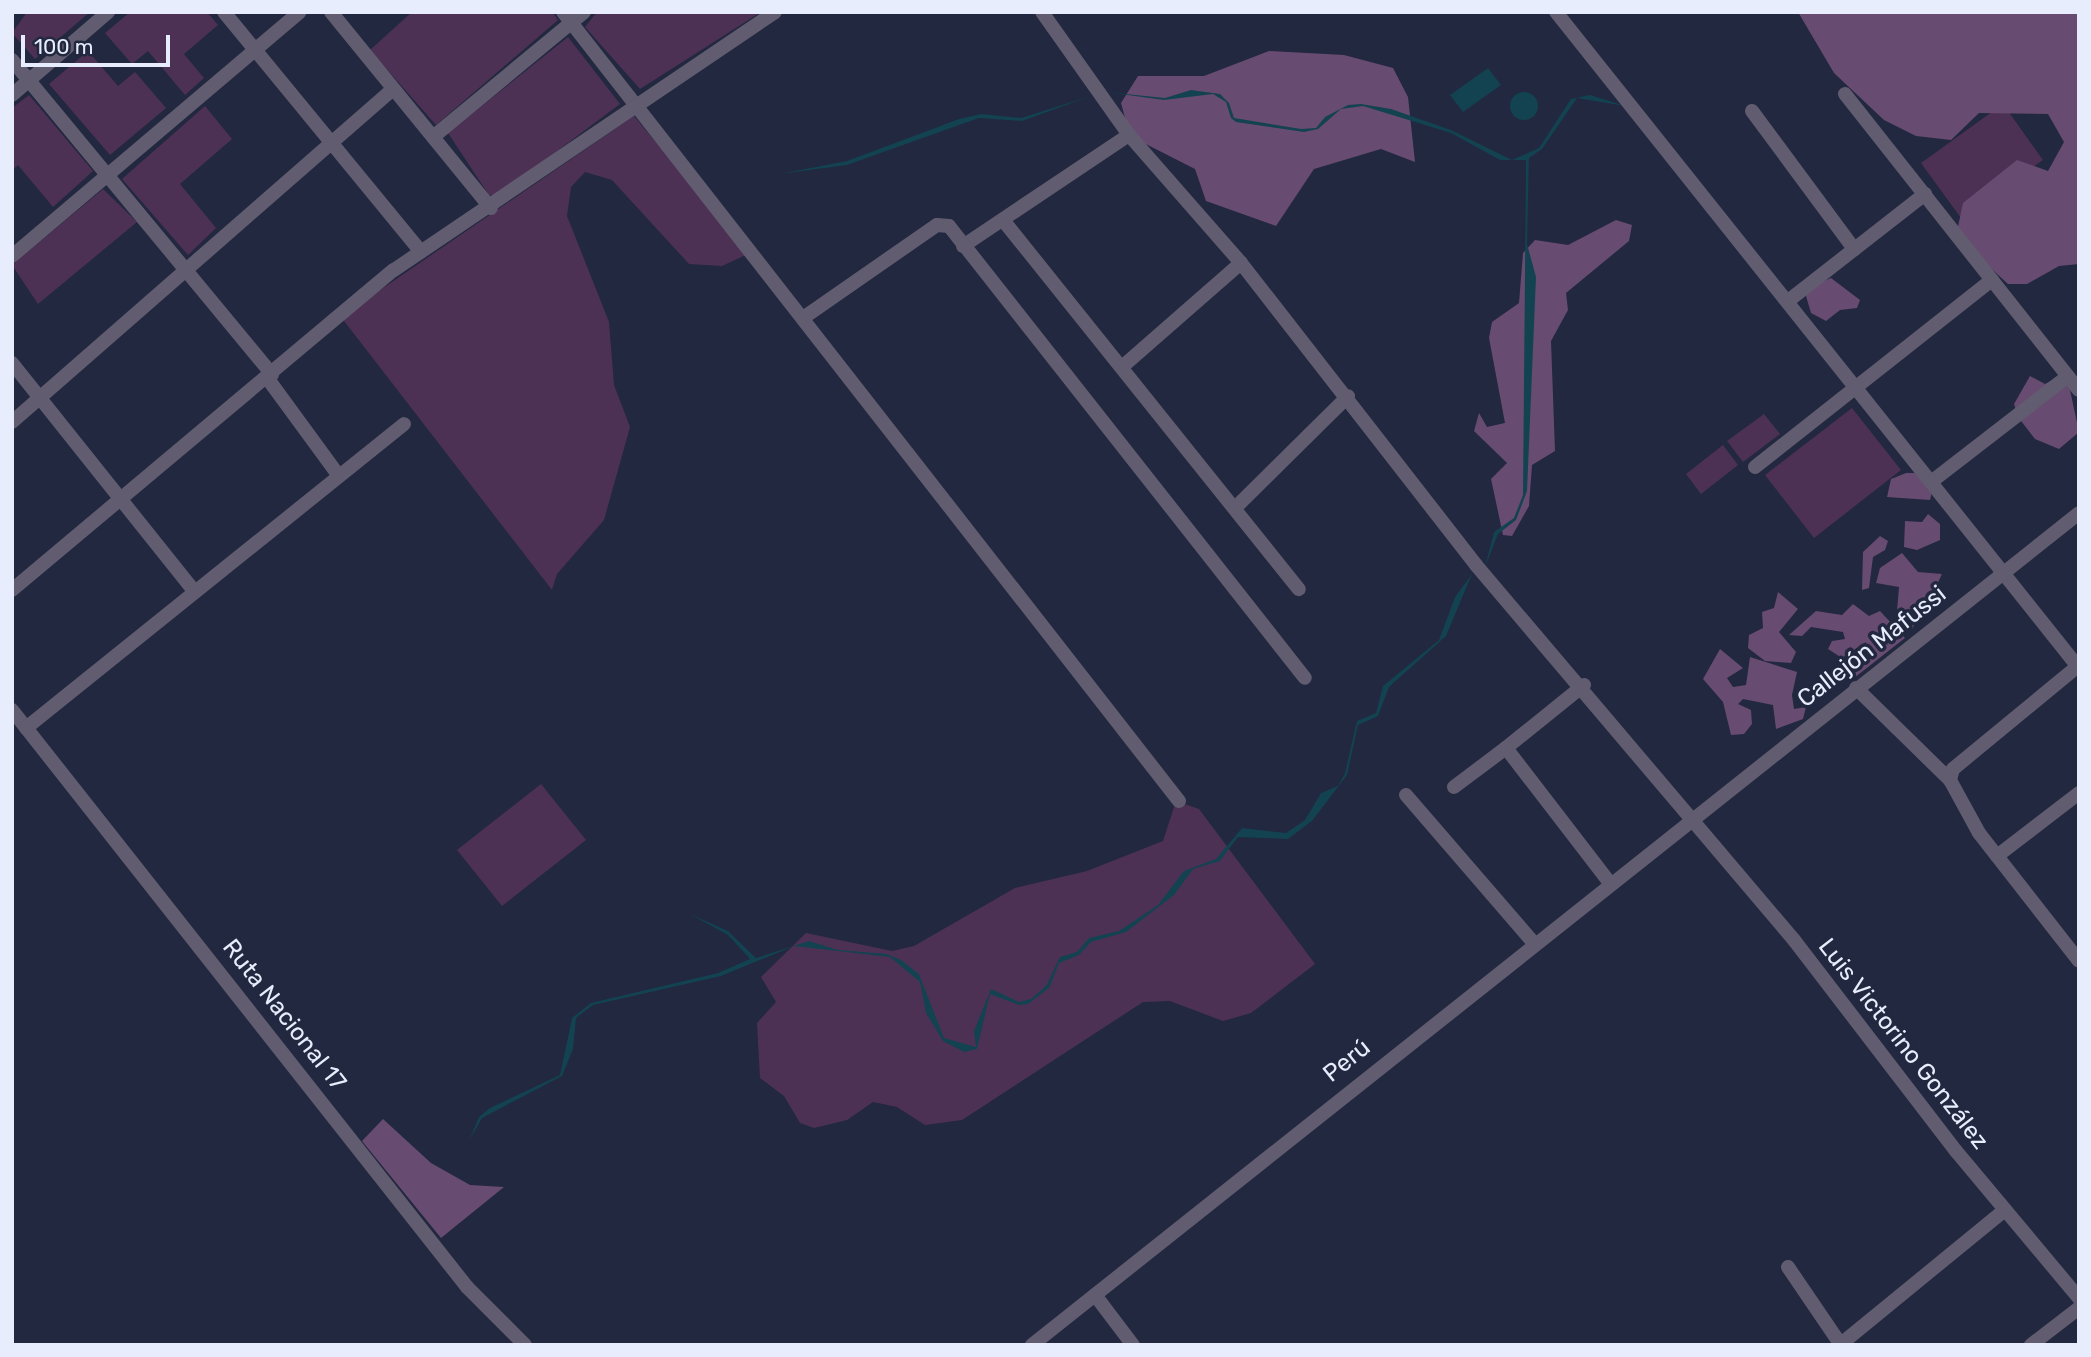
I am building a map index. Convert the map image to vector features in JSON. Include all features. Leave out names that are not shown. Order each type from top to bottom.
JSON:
[{"type":"street","points":[[12,95],[108,12]]},
{"type":"street","points":[[224,12],[421,252]]},
{"type":"street","points":[[12,256],[300,12]]},
{"type":"street","points":[[331,12],[491,208]]},
{"type":"street","points":[[433,137],[567,17],[584,12]]},
{"type":"street","points":[[12,590],[421,252],[491,208],[635,102],[775,12]]},
{"type":"street","name":"Luis Victorino González","points":[[1042,12],[1129,135],[1241,263],[1348,396],[1476,565],[1584,685],[2005,1210],[2079,1298]]},
{"type":"street","points":[[1556,12],[2078,667],[1953,769],[1950,779]]},
{"type":"street","points":[[567,17],[1179,801]]},
{"type":"street","points":[[12,60],[270,376],[339,476]]},
{"type":"street","points":[[12,422],[393,89]]},
{"type":"street","points":[[1845,94],[2079,390]]},
{"type":"street","points":[[1752,111],[1854,249]]},
{"type":"street","points":[[963,246],[1129,135]]},
{"type":"street","points":[[1788,301],[1925,194]]},
{"type":"street","points":[[1003,220],[1299,589]]},
{"type":"street","points":[[803,318],[937,225],[949,226],[1305,678]]},
{"type":"street","points":[[1122,367],[1241,263]]},
{"type":"street","points":[[1755,467],[1992,280]]},
{"type":"street","points":[[12,363],[195,592]]},
{"type":"street","points":[[1931,482],[2068,376]]},
{"type":"street","points":[[1235,508],[1348,396]]},
{"type":"street","points":[[26,728],[404,424]]},
{"type":"street","name":"Callejón Mafussi","points":[[1692,817],[2079,513]]},
{"type":"street","points":[[1454,787],[1584,685]]},
{"type":"street","points":[[1856,688],[1950,779],[1997,856],[2077,954]]},
{"type":"street","name":"Ruta Nacional 17","points":[[12,709],[467,1287],[525,1345]]},
{"type":"street","points":[[1506,748],[1610,883]]},
{"type":"street","points":[[1997,856],[2079,793]]},
{"type":"street","points":[[1406,795],[1533,942]]},
{"type":"street","name":"Perú","points":[[1032,1345],[1692,817]]},
{"type":"street","points":[[1788,1266],[1841,1344],[2005,1210]]},
{"type":"street","points":[[1095,1295],[1133,1345]]},
{"type":"street","points":[[2031,1345],[2079,1308]]},
{"type":"shaded area","points":[[27,12],[90,12],[35,59],[12,33]]},
{"type":"shaded area","points":[[130,12],[207,12],[218,25],[184,54],[204,78],[185,95],[148,51],[132,64],[105,33]]},
{"type":"shaded area","points":[[412,12],[552,12],[558,20],[436,125],[370,50]]},
{"type":"shaded area","points":[[597,12],[761,12],[640,89],[585,27]]},
{"type":"shaded area","points":[[1798,12],[2079,12],[2079,264],[2059,266],[2027,284],[2008,284],[1956,236],[1963,203],[2017,160],[2048,171],[2064,142],[2048,114],[1979,113],[1951,140],[1916,136],[1884,120],[1834,73]]},
{"type":"shaded area","points":[[568,37],[620,104],[497,196],[489,195],[448,133]]},
{"type":"shaded area","points":[[88,51],[118,86],[135,72],[166,108],[110,155],[49,84]]},
{"type":"shaded area","points":[[1269,51],[1344,55],[1393,68],[1408,97],[1415,162],[1381,149],[1314,169],[1276,226],[1206,201],[1195,169],[1130,136],[1121,103],[1138,76],[1204,76]]},
{"type":"shaded area","points":[[29,95],[93,171],[53,207],[18,165],[12,170],[12,108]]},
{"type":"shaded area","points":[[2003,104],[2043,160],[1961,218],[1921,163]]},
{"type":"shaded area","points":[[205,106],[232,139],[180,184],[216,228],[188,255],[122,179]]},
{"type":"shaded area","points":[[634,116],[748,254],[722,266],[689,264],[612,180],[585,172],[571,187],[567,216],[609,322],[614,385],[630,427],[604,520],[557,574],[552,590],[341,317]]},
{"type":"shaded area","points":[[103,189],[137,222],[38,304],[12,265]]},
{"type":"shaded area","points":[[1616,220],[1632,225],[1629,241],[1566,293],[1568,310],[1551,341],[1555,451],[1532,465],[1529,506],[1512,536],[1503,535],[1491,479],[1507,463],[1474,431],[1479,413],[1487,427],[1505,423],[1489,338],[1492,322],[1519,303],[1523,253],[1535,240],[1568,245]]},
{"type":"shaded area","points":[[1831,278],[1860,300],[1857,308],[1840,310],[1826,321],[1811,313],[1806,296],[1808,288]]},
{"type":"shaded area","points":[[2030,376],[2045,384],[2060,376],[2070,390],[2079,432],[2059,449],[2035,439],[2018,417],[2014,404]]},
{"type":"shaded area","points":[[1852,408],[1901,470],[1814,538],[1765,475]]},
{"type":"shaded area","points":[[1764,414],[1780,434],[1743,462],[1727,441]]},
{"type":"shaded area","points":[[1723,445],[1738,465],[1701,494],[1686,474]]},
{"type":"shaded area","points":[[1906,473],[1915,473],[1932,492],[1930,500],[1887,497],[1891,479]]},
{"type":"shaded area","points":[[1928,514],[1940,524],[1940,540],[1917,550],[1904,547],[1905,521],[1922,522]]},
{"type":"shaded area","points":[[1880,536],[1888,541],[1885,550],[1873,557],[1869,588],[1862,590],[1863,552]]},
{"type":"shaded area","points":[[1902,553],[1918,572],[1942,574],[1933,593],[1935,609],[1920,615],[1912,629],[1897,611],[1899,587],[1876,583],[1880,568]]},
{"type":"shaded area","points":[[1778,592],[1798,609],[1779,632],[1796,652],[1791,663],[1765,661],[1748,648],[1749,635],[1763,628],[1762,612],[1774,608]]},
{"type":"shaded area","points":[[1853,604],[1869,616],[1880,611],[1905,638],[1854,678],[1843,673],[1843,662],[1860,647],[1866,650],[1866,642],[1842,658],[1828,649],[1832,641],[1845,639],[1843,632],[1811,627],[1802,636],[1789,635],[1816,611],[1842,615]]},
{"type":"shaded area","points":[[1720,649],[1743,668],[1727,678],[1733,687],[1746,685],[1750,657],[1797,672],[1792,695],[1794,709],[1806,707],[1803,719],[1776,729],[1773,705],[1743,699],[1738,704],[1751,710],[1752,724],[1744,734],[1731,735],[1723,702],[1703,679]]},
{"type":"shaded area","points":[[541,784],[586,840],[502,906],[457,850]]},
{"type":"shaded area","points":[[1176,801],[1199,809],[1315,964],[1251,1013],[1223,1021],[1170,1001],[1143,1002],[962,1120],[925,1125],[897,1107],[873,1102],[847,1120],[814,1128],[800,1123],[784,1096],[760,1078],[757,1023],[776,1002],[761,977],[806,933],[892,951],[914,946],[1015,888],[1087,871],[1163,841]]},
{"type":"shaded area","points":[[383,1119],[431,1163],[470,1185],[504,1187],[441,1238],[362,1141]]},
{"type":"water","points":[[1488,68],[1501,85],[1463,112],[1450,95]]},
{"type":"water","points":[[1191,90],[1220,94],[1229,103],[1234,118],[1301,129],[1316,128],[1325,117],[1348,105],[1361,104],[1391,109],[1451,130],[1512,160],[1500,160],[1451,133],[1363,106],[1341,109],[1318,129],[1304,132],[1236,122],[1231,118],[1226,102],[1213,94],[1164,100],[1106,92],[1165,98]]},
{"type":"water","points":[[1524,92],[1534,96],[1538,106],[1534,116],[1524,120],[1514,116],[1510,106],[1514,96]]},
{"type":"water","points":[[1590,95],[1625,106],[1577,98],[1542,149],[1529,158],[1527,244],[1536,277],[1527,491],[1516,520],[1498,534],[1485,567],[1494,532],[1514,518],[1523,495],[1526,160],[1512,160],[1539,148],[1571,99]]},
{"type":"water","points":[[1091,96],[1022,121],[979,118],[847,165],[779,174],[847,161],[959,119],[981,114],[1021,118]]},
{"type":"water","points":[[1472,574],[1446,636],[1389,687],[1378,716],[1358,725],[1347,775],[1312,821],[1288,839],[1238,837],[1220,861],[1193,869],[1174,895],[1126,932],[1091,942],[1079,955],[1059,963],[1049,988],[1028,1004],[1019,1005],[990,994],[977,1049],[964,1052],[943,1041],[926,1013],[920,982],[890,957],[794,946],[721,976],[593,1005],[576,1018],[573,1049],[562,1076],[482,1118],[469,1141],[479,1117],[490,1108],[560,1075],[572,1018],[591,1003],[718,973],[750,959],[728,935],[690,914],[728,931],[756,958],[809,941],[838,950],[887,954],[901,960],[919,974],[944,1038],[976,1047],[974,1031],[991,989],[1019,1002],[1031,999],[1046,986],[1060,957],[1077,952],[1089,938],[1119,931],[1158,905],[1184,871],[1216,859],[1242,828],[1286,833],[1305,820],[1321,793],[1338,786],[1345,773],[1357,721],[1376,713],[1383,686],[1439,640],[1455,597]]}]
